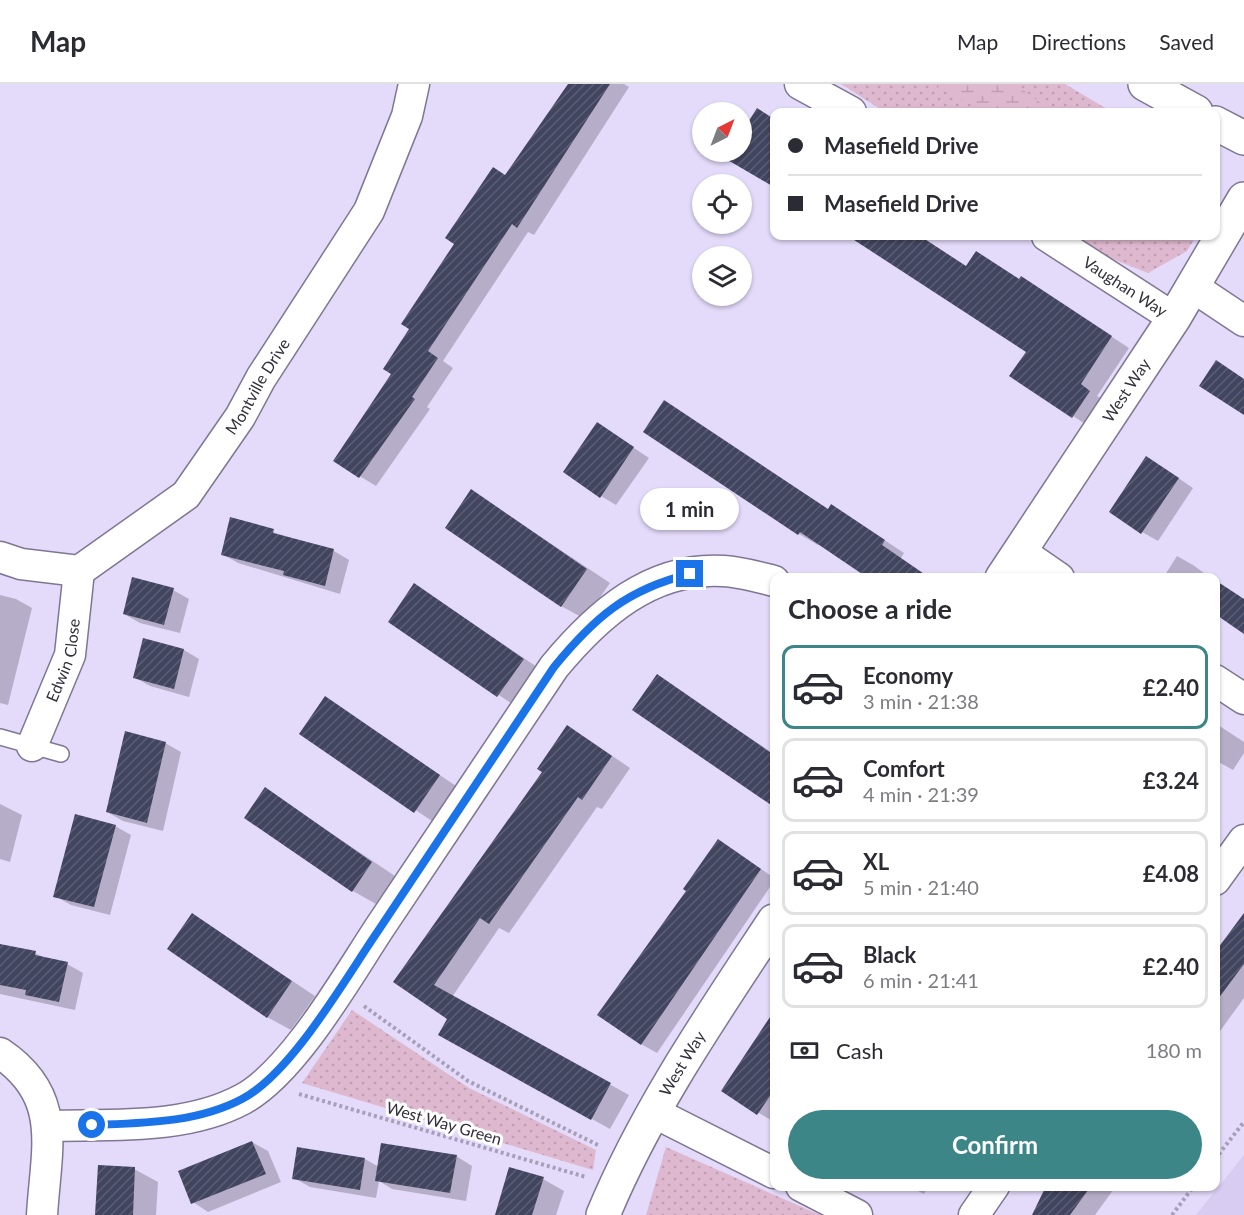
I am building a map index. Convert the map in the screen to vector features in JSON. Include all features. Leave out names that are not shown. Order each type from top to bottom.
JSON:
[{"type":"main road","points":[[1145,84],[1189,108]]},
{"type":"main road","points":[[1220,126],[1244,138]]},
{"type":"main road","name":"West Way","points":[[1011,564],[1174,318],[1244,199]]},
{"type":"main road","name":"West Way","points":[[609,1202],[684,1060],[770,927]]},
{"type":"street","name":"Montville Drive","points":[[79,571],[186,495],[240,417],[267,369],[369,211],[406,116],[414,84]]},
{"type":"street","points":[[800,84],[844,108]]},
{"type":"street","name":"Vaughan Way","points":[[1053,240],[1174,318]]},
{"type":"street","points":[[1193,287],[1244,321]]},
{"type":"street","points":[[0,557],[21,564],[79,571]]},
{"type":"street","points":[[1011,564],[1042,573]]},
{"type":"street","name":"Edwin Close","points":[[32,746],[70,655],[79,571]]},
{"type":"street","points":[[48,1126],[136,1123],[185,1118],[215,1111],[242,1099],[265,1085],[285,1064],[339,989],[554,667],[604,613],[661,581],[690,574],[723,571],[770,580]]},
{"type":"street","points":[[1220,683],[1244,699]]},
{"type":"street","points":[[1220,873],[1244,840]]},
{"type":"street","points":[[0,1053],[31,1078],[41,1097],[48,1126],[42,1215]]},
{"type":"street","points":[[655,1113],[770,1171]]},
{"type":"street","points":[[811,1191],[857,1215]]},
{"type":"street","points":[[974,1215],[991,1191]]},
{"type":"lane","points":[[0,737],[61,754]]},
{"type":"path","points":[[339,989],[468,1080],[631,1160]]},
{"type":"path","name":"West Way Green","points":[[265,1085],[599,1180],[609,1202]]},
{"type":"path","points":[[1220,1153],[1244,1122]]},
{"type":"path","points":[[1172,1215],[1190,1191]]},
{"type":"shaded area","points":[[1244,1155],[1244,1215],[1196,1215],[1215,1191],[1220,1191],[1220,1185]]},
{"type":"green space","points":[[841,84],[1065,84],[1105,108],[879,108]]},
{"type":"green space","points":[[930,84],[1015,84],[1048,108],[980,108]]},
{"type":"green space","points":[[1078,240],[1194,240],[1187,251],[1148,273],[1100,254]]},
{"type":"green space","points":[[352,1010],[469,1088],[596,1150],[593,1170],[302,1083]]},
{"type":"green space","points":[[666,1147],[820,1215],[646,1215]]},
{"type":"building","points":[[568,84],[610,84],[517,228],[512,224],[428,351],[438,358],[412,397],[415,399],[359,478],[333,461],[391,374],[383,369],[409,329],[401,324],[454,244],[445,238],[493,167],[505,175]]},
{"type":"building","points":[[757,108],[770,116],[770,185],[731,162],[752,162],[752,116]]},
{"type":"building","points":[[854,240],[926,240],[966,266],[976,251],[1019,279],[1021,276],[1112,336],[1081,384],[1090,391],[1072,418],[1009,376],[1026,352]]},
{"type":"building","points":[[1216,360],[1244,379],[1244,415],[1199,386]]},
{"type":"building","points":[[664,400],[828,509],[831,504],[885,540],[882,545],[923,573],[861,573],[800,532],[798,535],[643,432]]},
{"type":"building","points":[[597,422],[634,447],[600,498],[563,472]]},
{"type":"building","points":[[1146,456],[1179,478],[1141,534],[1109,512]]},
{"type":"building","points":[[471,489],[587,569],[561,607],[445,528]]},
{"type":"building","points":[[230,517],[274,529],[273,533],[334,549],[325,586],[283,575],[284,571],[221,555]]},
{"type":"building","points":[[132,577],[174,588],[164,625],[123,614]]},
{"type":"building","points":[[414,583],[524,659],[497,697],[388,622]]},
{"type":"building","points":[[1220,583],[1244,599],[1244,634],[1220,617]]},
{"type":"building","points":[[143,638],[184,649],[174,689],[133,678]]},
{"type":"building","points":[[657,674],[770,752],[770,804],[632,710]]},
{"type":"building","points":[[325,696],[440,775],[414,813],[299,734]]},
{"type":"building","points":[[567,725],[612,756],[582,800],[578,797],[489,924],[480,918],[434,985],[611,1083],[591,1120],[438,1035],[447,1019],[393,982],[542,772],[537,769]]},
{"type":"building","points":[[125,731],[166,742],[147,823],[106,812]]},
{"type":"building","points":[[265,787],[372,862],[352,892],[244,818]]},
{"type":"building","points":[[75,814],[116,825],[94,907],[53,897]]},
{"type":"building","points":[[718,839],[761,869],[641,1045],[597,1015],[686,891],[683,889]]},
{"type":"building","points":[[192,913],[292,981],[267,1018],[167,949]]},
{"type":"building","points":[[1244,913],[1244,964],[1220,996],[1220,945]]},
{"type":"building","points":[[0,944],[36,951],[35,955],[68,962],[59,1002],[25,995],[26,990],[0,985]]},
{"type":"building","points":[[770,1017],[770,1096],[757,1115],[721,1091]]},
{"type":"building","points":[[252,1141],[266,1174],[191,1204],[178,1171]]},
{"type":"building","points":[[381,1143],[457,1155],[450,1193],[375,1181]]},
{"type":"building","points":[[297,1147],[365,1158],[360,1190],[292,1179]]},
{"type":"building","points":[[98,1165],[135,1167],[133,1215],[95,1215]]},
{"type":"building","points":[[509,1167],[544,1177],[532,1215],[495,1215]]},
{"type":"building","points":[[1044,1191],[1087,1191],[1070,1215],[1032,1215]]},
{"type":"route","points":[[92,1125],[185,1118],[215,1111],[242,1099],[265,1085],[285,1064],[339,989],[554,667],[604,613],[633,594],[661,581],[690,574]]}]
